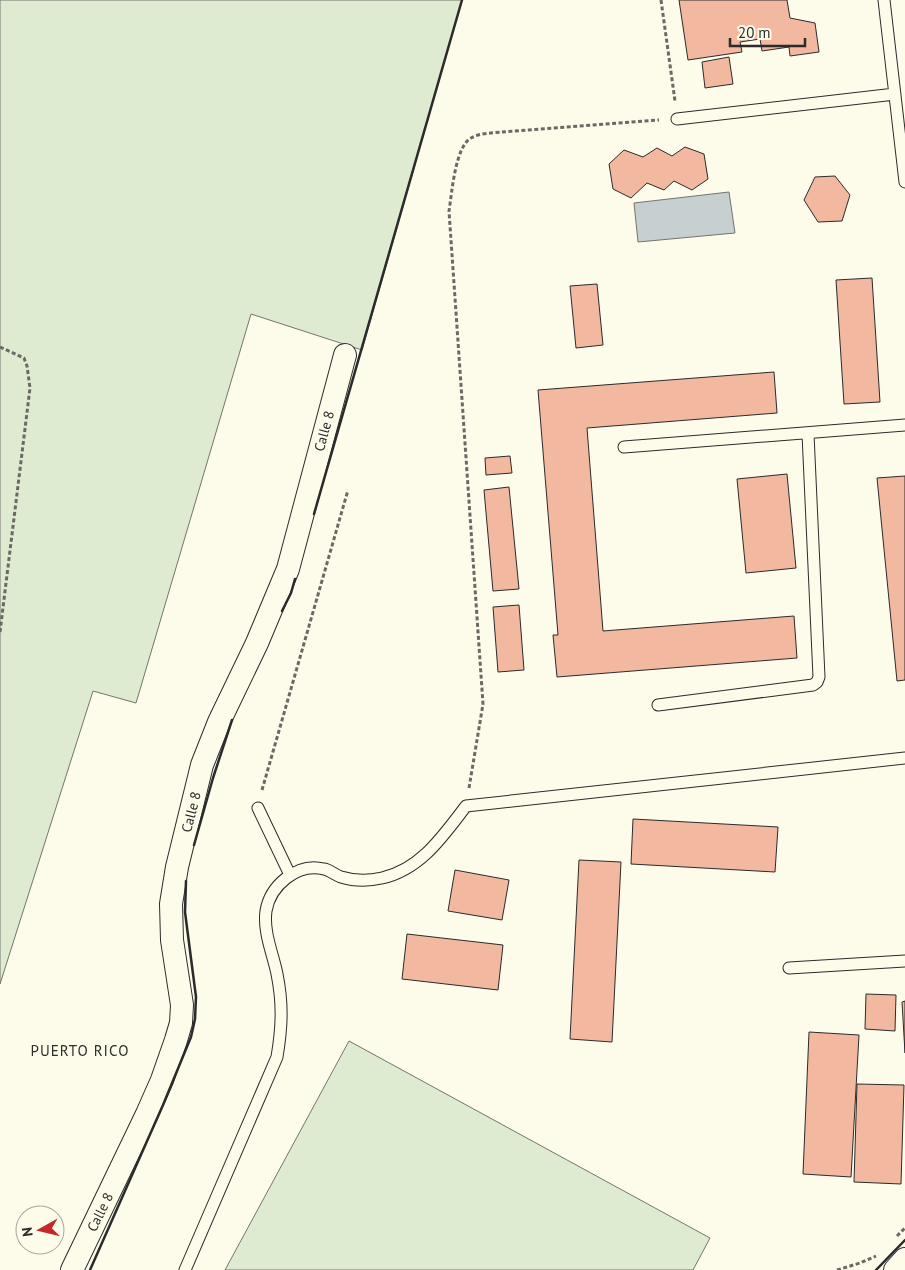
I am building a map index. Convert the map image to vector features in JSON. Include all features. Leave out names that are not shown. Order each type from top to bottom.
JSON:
[{"type":"street","name":"Calle 8","points":[[72,1270],[147,1114],[176,1040],[181,1023],[182,1005],[172,940],[171,904],[202,765],[219,722],[257,643],[288,569],[345,355]]},
{"type":"street","points":[[895,1270],[905,1259]]},
{"type":"lane","points":[[884,0],[905,182]]},
{"type":"lane","points":[[677,119],[895,94]]},
{"type":"lane","points":[[624,447],[905,426]]},
{"type":"lane","points":[[658,705],[813,685],[820,677],[808,434]]},
{"type":"lane","points":[[185,1270],[277,1057],[282,1026],[281,1000],[265,924],[266,910],[272,895],[280,883],[300,870],[311,868],[323,869],[341,877],[364,881],[393,875],[412,866],[434,848],[466,806],[905,758]]},
{"type":"lane","points":[[258,808],[290,876]]},
{"type":"lane","points":[[789,968],[905,961]]},
{"type":"path","points":[[466,806],[483,704],[449,211],[458,161],[466,143],[472,137],[502,132],[677,119],[661,0]]},
{"type":"path","points":[[0,347],[24,358],[30,388],[0,632]]},
{"type":"path","points":[[258,808],[348,490]]},
{"type":"path","points":[[895,1239],[905,1228]]},
{"type":"path","points":[[837,1270],[860,1263],[880,1253]]},
{"type":"green space","points":[[0,0],[462,0],[362,350],[251,314],[136,703],[93,691],[0,984]]},
{"type":"green space","points":[[349,1041],[710,1238],[693,1270],[225,1270]]},
{"type":"shaded area","points":[[729,192],[735,233],[638,242],[634,203]]},
{"type":"building","points":[[679,0],[787,0],[790,18],[815,23],[819,52],[790,56],[789,47],[762,51],[760,39],[740,42],[742,52],[688,60]]},
{"type":"building","points":[[729,57],[733,84],[705,88],[702,62]]},
{"type":"building","points":[[685,147],[704,154],[708,179],[692,190],[674,181],[664,190],[647,183],[631,198],[613,189],[609,164],[624,150],[643,157],[657,148],[672,156]]},
{"type":"building","points":[[835,176],[850,195],[842,221],[818,222],[804,200],[815,177]]},
{"type":"building","points":[[872,278],[880,402],[844,404],[836,280]]},
{"type":"building","points":[[597,284],[603,345],[576,348],[570,286]]},
{"type":"building","points":[[774,372],[777,413],[587,428],[603,631],[794,616],[797,658],[557,677],[553,635],[558,635],[538,390]]},
{"type":"building","points":[[510,456],[512,473],[486,475],[485,458]]},
{"type":"building","points":[[787,474],[796,568],[746,573],[737,479]]},
{"type":"building","points":[[905,476],[905,680],[897,681],[877,478]]},
{"type":"building","points":[[509,487],[519,589],[493,591],[484,490]]},
{"type":"building","points":[[519,605],[524,670],[498,672],[493,607]]},
{"type":"building","points":[[633,819],[778,827],[775,872],[631,864]]},
{"type":"building","points":[[579,860],[621,862],[612,1042],[570,1039]]},
{"type":"building","points":[[455,870],[509,880],[502,920],[448,911]]},
{"type":"building","points":[[407,934],[503,945],[498,990],[402,979]]},
{"type":"building","points":[[866,994],[896,995],[895,1031],[865,1029]]},
{"type":"building","points":[[905,1001],[905,1053],[902,1002]]},
{"type":"building","points":[[809,1032],[859,1035],[851,1177],[803,1174]]},
{"type":"building","points":[[857,1084],[904,1085],[901,1184],[854,1182]]},
{"type":"wall","points":[[314,514],[462,0]]},
{"type":"wall","points":[[282,611],[291,593],[295,579]]},
{"type":"wall","points":[[194,845],[232,720]]},
{"type":"wall","points":[[90,1270],[191,1037],[195,1019],[196,997],[185,912],[186,881]]},
{"type":"wall","points":[[876,1270],[905,1240]]},
{"type":"district","name":"PUERTO RICO","points":[[80,1050]]}]
